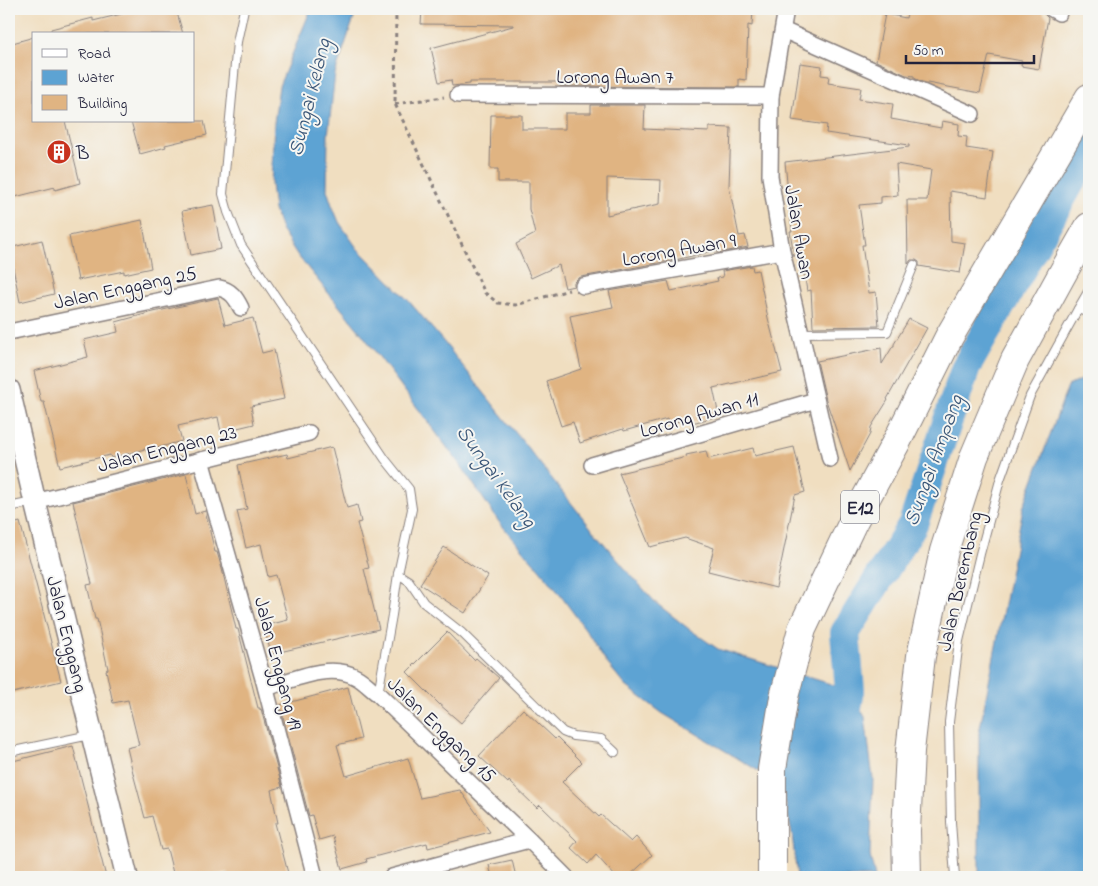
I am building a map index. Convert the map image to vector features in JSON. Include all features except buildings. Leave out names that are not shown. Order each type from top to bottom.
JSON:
[{"type":"highway","name":"E12","points":[[772,877],[772,769],[784,696],[802,629],[853,522],[949,338],[1089,98]]},
{"type":"highway","points":[[907,877],[906,831],[910,751],[921,656],[944,551],[974,456],[1015,360],[1089,227]]},
{"type":"main road","name":"Jalan Enggang","points":[[9,390],[127,877]]},
{"type":"street","name":"Jalan Awan","points":[[786,9],[771,96],[770,176],[782,251],[830,459]]},
{"type":"street","points":[[783,30],[972,114]]},
{"type":"street","name":"Lorong Awan 7","points":[[458,95],[771,96]]},
{"type":"street","name":"Lorong Awan 9","points":[[583,286],[782,251]]},
{"type":"street","name":"Jalan Enggang 25","points":[[9,332],[219,288],[231,292],[241,308]]},
{"type":"street","name":"Lorong Awan 11","points":[[592,465],[816,400]]},
{"type":"street","name":"Jalan Enggang 23","points":[[35,502],[309,433]]},
{"type":"street","name":"Jalan Enggang 19","points":[[201,460],[266,688],[315,877]]},
{"type":"street","name":"Jalan Enggang 15","points":[[266,688],[319,672],[338,671],[356,677],[378,694],[566,877]]},
{"type":"street","points":[[392,877],[529,840]]},
{"type":"lane","points":[[244,9],[237,42],[223,194],[228,212],[241,245],[385,460],[409,489],[412,509],[398,574],[378,694]]},
{"type":"lane","points":[[801,333],[887,332],[914,265]]},
{"type":"lane","name":"Jalan Berembang","points":[[955,877],[951,822],[950,722],[960,641],[980,554],[1000,480],[1030,396],[1089,290]]},
{"type":"lane","points":[[1078,309],[1089,313]]},
{"type":"lane","points":[[9,507],[35,502]]},
{"type":"lane","points":[[398,574],[409,581],[424,603],[462,633],[563,732],[573,736],[602,739],[615,752]]},
{"type":"lane","points":[[9,752],[93,735]]},
{"type":"path","points":[[396,9],[395,104],[486,293],[498,303],[516,306],[583,286]]},
{"type":"path","points":[[395,104],[458,95]]},
{"type":"water","name":"Sungai Kelang","points":[[311,9],[357,9],[335,74],[328,135],[327,190],[339,222],[357,248],[408,300],[443,341],[591,528],[656,603],[718,649],[850,690],[865,717],[873,779],[870,856],[875,877],[797,877],[792,834],[784,794],[767,776],[662,713],[626,686],[607,663],[586,630],[552,584],[499,522],[464,470],[362,334],[298,256],[281,230],[274,210],[271,184],[274,123],[279,86]]},
{"type":"water","points":[[1089,376],[1089,877],[979,877],[979,733],[1023,508],[1068,386]]},
{"type":"waterway","name":"Sungai Ampang","points":[[843,730],[850,690],[845,633],[913,524],[966,367],[1089,149]]},
{"type":"place","name":"B","points":[[59,152]]}]
